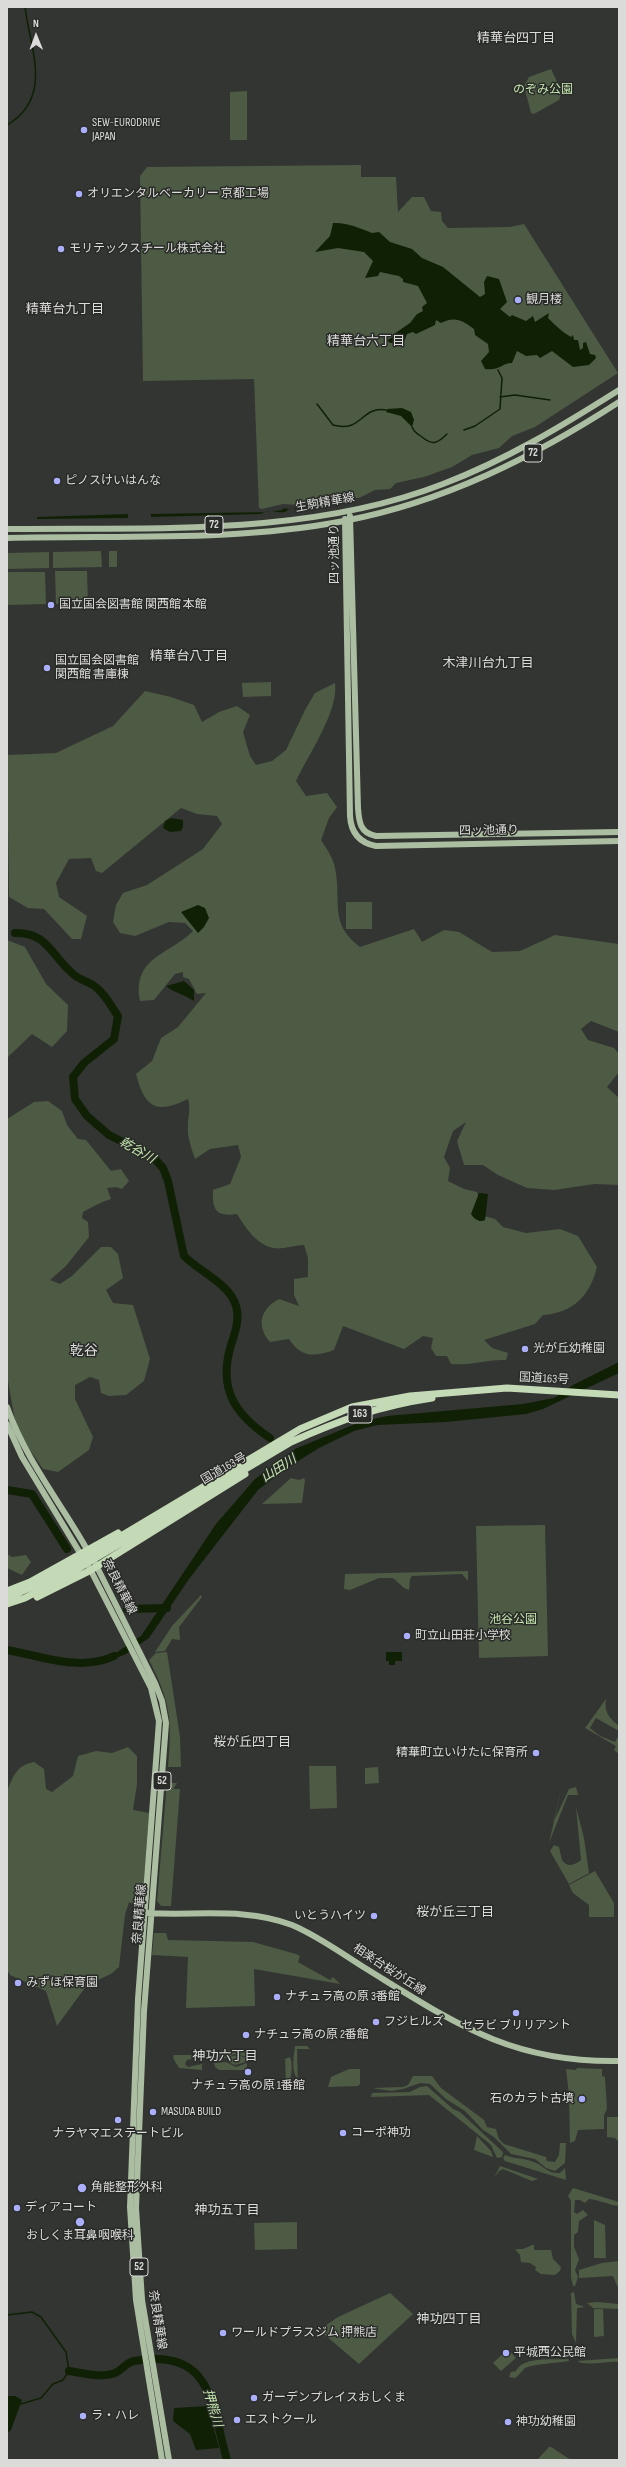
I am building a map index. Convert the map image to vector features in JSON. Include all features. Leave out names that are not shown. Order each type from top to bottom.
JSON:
[{"type":"highway","name":"国道163号","points":[[122,1539],[170,1507],[300,1429],[323,1417],[352,1407],[384,1399],[507,1388],[619,1395]]},
{"type":"highway","name":"国道163号","points":[[7,1604],[25,1598],[122,1539],[291,1442],[333,1423],[392,1404],[468,1392]]},
{"type":"highway","points":[[7,1609],[94,1568],[234,1482],[260,1461]]},
{"type":"highway","name":"163","points":[[7,1591],[30,1582],[160,1509],[170,1507]]},
{"type":"highway","name":"国道163号","points":[[7,1598],[51,1581]]},
{"type":"main road","name":"生駒精華線","points":[[7,529],[249,524],[348,512],[416,493],[502,459],[560,427],[619,390]]},
{"type":"main road","name":"生駒精華線","points":[[7,538],[249,533],[345,521],[442,494],[501,470],[584,424],[619,402]]},
{"type":"main road","name":"四ッ池通り","points":[[348,512],[352,519],[357,788],[358,818],[362,829],[376,836],[619,832]]},
{"type":"main road","name":"四ッ池通り","points":[[348,512],[345,521],[350,816],[352,831],[357,837],[376,846],[619,841]]},
{"type":"main road","name":"奈良精華線","points":[[7,1407],[19,1438],[94,1568],[160,1696],[166,1723],[135,2042],[130,2207],[133,2272],[149,2357],[153,2366],[168,2460]]},
{"type":"main road","name":"奈良精華線","points":[[7,1424],[22,1457],[84,1551]]},
{"type":"main road","name":"相楽台桜が丘線","points":[[148,1913],[237,1914],[264,1917],[285,1923],[311,1934],[420,2004],[470,2031],[515,2048],[538,2054],[568,2059],[619,2061]]},
{"type":"main road","name":"奈良精華線","points":[[149,2357],[146,2364],[162,2460]]},
{"type":"green space","name":"のぞみ公園","points":[[551,69],[562,92],[559,100],[534,114],[531,113],[524,86],[529,77]]},
{"type":"green space","points":[[247,91],[247,140],[230,140],[230,92]]},
{"type":"green space","points":[[361,165],[361,177],[396,177],[398,212],[412,197],[424,197],[431,211],[441,212],[442,221],[448,228],[510,227],[524,224],[618,373],[535,427],[512,436],[499,448],[472,455],[452,467],[424,477],[396,483],[390,489],[375,490],[359,498],[352,498],[349,495],[343,496],[334,503],[328,501],[299,505],[283,504],[262,509],[259,508],[254,379],[143,381],[140,176],[147,167]]},
{"type":"green space","points":[[101,551],[102,567],[53,568],[53,552]]},
{"type":"green space","points":[[109,551],[117,551],[117,567],[109,567]]},
{"type":"green space","points":[[49,552],[49,568],[7,569],[7,553]]},
{"type":"green space","points":[[55,571],[87,571],[88,604],[56,604]]},
{"type":"green space","points":[[7,572],[45,572],[46,604],[7,605]]},
{"type":"green space","points":[[271,682],[271,696],[243,697],[242,683]]},
{"type":"green space","points":[[335,683],[335,694],[328,719],[296,781],[306,796],[327,793],[337,807],[329,818],[321,840],[330,854],[334,864],[337,880],[338,911],[344,929],[350,938],[360,947],[414,929],[422,942],[444,930],[459,932],[492,952],[520,951],[555,935],[619,944],[619,1032],[591,1021],[581,1029],[588,1040],[614,1048],[619,1054],[619,1072],[607,1087],[619,1098],[619,1185],[595,1184],[554,1190],[527,1188],[498,1175],[483,1165],[464,1165],[457,1141],[466,1122],[453,1131],[444,1157],[450,1168],[448,1181],[464,1189],[477,1192],[480,1201],[477,1214],[495,1219],[503,1227],[526,1233],[560,1229],[578,1236],[597,1267],[590,1286],[585,1294],[571,1307],[554,1314],[543,1315],[535,1324],[484,1340],[492,1348],[508,1353],[506,1360],[451,1364],[447,1356],[436,1356],[431,1348],[433,1338],[423,1336],[404,1349],[343,1326],[334,1350],[315,1355],[298,1350],[289,1339],[270,1342],[266,1336],[263,1330],[262,1318],[264,1313],[273,1303],[279,1299],[299,1306],[294,1295],[294,1279],[308,1277],[308,1258],[304,1245],[280,1248],[267,1246],[256,1239],[237,1214],[230,1215],[217,1211],[213,1203],[213,1190],[230,1184],[241,1157],[238,1145],[210,1149],[195,1159],[188,1134],[188,1099],[168,1106],[160,1107],[154,1105],[148,1101],[144,1095],[136,1074],[152,1061],[161,1038],[178,1027],[206,993],[197,994],[189,979],[183,977],[183,972],[175,974],[154,1000],[140,1001],[139,986],[142,975],[147,966],[154,958],[184,939],[193,931],[185,923],[169,922],[135,936],[120,933],[113,922],[116,905],[123,893],[147,885],[203,849],[222,824],[217,816],[197,814],[181,808],[102,873],[96,871],[91,858],[69,859],[56,883],[59,897],[87,916],[81,939],[72,939],[44,909],[28,908],[9,897],[7,755],[56,753],[113,726],[145,691],[171,697],[194,705],[202,722],[219,712],[237,706],[250,715],[243,732],[250,756],[256,765],[272,761],[286,750],[305,710],[315,693]]},
{"type":"green space","points":[[346,902],[372,902],[372,929],[346,929]]},
{"type":"green space","points":[[7,940],[25,947],[46,984],[68,1005],[67,1031],[52,1047],[32,1034],[7,1058]]},
{"type":"green space","points":[[48,1101],[62,1111],[67,1125],[78,1139],[86,1140],[111,1171],[121,1169],[129,1181],[122,1189],[116,1187],[107,1188],[111,1199],[83,1212],[82,1218],[88,1222],[89,1237],[66,1266],[50,1280],[60,1284],[72,1276],[101,1247],[111,1247],[118,1254],[123,1278],[106,1290],[113,1303],[133,1305],[150,1359],[144,1381],[126,1395],[109,1396],[101,1393],[99,1380],[90,1377],[75,1385],[75,1399],[93,1437],[89,1450],[58,1472],[43,1469],[23,1440],[15,1421],[7,1375],[7,1119],[34,1102]]},
{"type":"green space","points":[[291,1478],[299,1480],[304,1478],[305,1480],[302,1503],[262,1504]]},
{"type":"green space","name":"池谷公園","points":[[545,1525],[548,1656],[479,1658],[476,1526]]},
{"type":"green space","points":[[7,1554],[12,1557],[26,1555],[31,1562],[22,1575],[7,1568]]},
{"type":"green space","points":[[468,1571],[468,1581],[462,1574],[412,1576],[410,1579],[409,1590],[404,1588],[393,1578],[379,1578],[350,1590],[344,1589],[345,1574]]},
{"type":"green space","points":[[201,1595],[202,1597],[179,1627],[180,1640],[172,1639],[165,1651],[155,1652],[172,1626]]},
{"type":"green space","points":[[167,1652],[180,1737],[181,1767],[168,1767],[170,1724],[166,1700],[149,1660],[156,1653]]},
{"type":"green space","points":[[606,1699],[608,1714],[619,1726],[619,1731],[596,1718],[590,1728],[600,1736],[615,1742],[619,1735],[619,1754],[614,1750],[616,1746],[585,1728]]},
{"type":"green space","points":[[128,1747],[137,1756],[137,1784],[133,1810],[149,1813],[142,1909],[129,1902],[125,1915],[119,1967],[111,1974],[87,1985],[57,2026],[46,1991],[10,1975],[7,1970],[7,1792],[16,1772],[28,1763],[34,1762],[44,1769],[46,1789],[52,1792],[73,1776],[78,1756],[96,1751],[112,1753]]},
{"type":"green space","points":[[309,1766],[336,1766],[337,1808],[310,1809]]},
{"type":"green space","points":[[378,1767],[379,1783],[365,1784],[365,1768]]},
{"type":"green space","points":[[167,1783],[177,1783],[173,1789],[180,1789],[171,1906],[161,1906],[157,1901]]},
{"type":"green space","points":[[562,1786],[555,1819],[569,1789],[576,1787],[578,1795],[568,1795],[549,1843]]},
{"type":"green space","points":[[576,1807],[584,1838],[589,1873],[569,1884],[550,1851],[554,1845],[559,1847],[562,1860],[564,1863],[569,1865],[581,1860]]},
{"type":"green space","points":[[595,1871],[614,1903],[614,1917],[589,1917],[589,1905],[573,1893],[569,1885]]},
{"type":"green space","points":[[154,1933],[166,1933],[168,1940],[253,1942],[296,1954],[300,1956],[298,1962],[330,1980],[333,1977],[340,1984],[254,1969],[255,2006],[186,2008],[188,1957],[152,1955]]},
{"type":"green space","points":[[295,2046],[307,2046],[310,2049],[297,2049],[298,2087],[291,2087],[290,2085],[297,2078],[293,2067]]},
{"type":"green space","points":[[244,2050],[247,2057],[235,2054],[226,2058],[214,2058],[214,2054],[219,2051]]},
{"type":"green space","points":[[174,2055],[201,2055],[201,2058],[198,2057],[187,2060],[185,2064],[188,2067],[202,2064],[202,2070],[179,2068],[173,2058]]},
{"type":"green space","points":[[238,2055],[246,2058],[246,2062],[235,2065],[228,2062],[229,2057]]},
{"type":"green space","points":[[290,2057],[292,2071],[288,2084],[286,2083],[285,2059]]},
{"type":"green space","points":[[226,2062],[236,2067],[247,2063],[247,2066],[244,2070],[219,2070],[215,2067],[214,2063]]},
{"type":"green space","points":[[577,2068],[602,2069],[602,2076],[605,2077],[607,2109],[604,2115],[604,2129],[578,2130],[575,2141],[570,2143],[569,2095],[566,2069],[576,2070]]},
{"type":"green space","points":[[349,2069],[360,2069],[360,2084],[358,2086],[328,2087],[331,2077]]},
{"type":"green space","points":[[413,2076],[432,2076],[441,2088],[484,2120],[487,2127],[496,2129],[499,2139],[504,2144],[546,2157],[547,2161],[555,2162],[559,2155],[560,2143],[566,2143],[565,2163],[555,2171],[546,2168],[535,2159],[511,2154],[494,2137],[483,2130],[465,2111],[446,2099],[430,2084],[420,2083],[403,2089],[391,2091],[372,2088],[403,2087],[408,2085]]},
{"type":"green space","points":[[427,2086],[453,2109],[460,2112],[503,2152],[502,2157],[497,2158],[491,2145],[429,2095],[371,2097],[372,2093],[410,2092],[420,2087]]},
{"type":"green space","points":[[607,2117],[619,2117],[619,2155],[618,2141],[615,2138],[607,2137]]},
{"type":"green space","points":[[477,2136],[491,2151],[493,2157],[474,2150]]},
{"type":"green space","points":[[505,2155],[534,2162],[549,2171],[556,2173],[560,2173],[565,2168],[566,2180],[505,2161],[503,2158]]},
{"type":"green space","points":[[500,2166],[538,2179],[532,2181],[503,2169],[499,2171],[494,2178]]},
{"type":"green space","points":[[573,2188],[619,2202],[619,2206],[589,2199],[585,2203],[580,2200],[575,2200],[574,2212],[577,2214],[583,2210],[588,2215],[579,2221],[578,2232],[574,2235],[574,2247],[579,2259],[575,2270],[578,2277],[575,2286],[573,2286],[571,2277],[571,2201],[568,2196]]},
{"type":"green space","points":[[594,2220],[605,2225],[606,2258],[594,2258]]},
{"type":"green space","points":[[297,2222],[297,2249],[255,2250],[254,2223]]},
{"type":"green space","points":[[534,2245],[534,2250],[551,2250],[553,2259],[561,2267],[560,2271],[555,2275],[541,2274],[535,2270],[536,2267],[530,2263],[521,2262],[520,2255],[515,2249],[523,2249]]},
{"type":"green space","points":[[619,2261],[619,2290],[613,2276],[579,2278],[579,2270],[602,2263]]},
{"type":"green space","points":[[574,2292],[576,2304],[585,2307],[577,2308],[576,2343],[572,2334],[571,2293]]},
{"type":"green space","points":[[390,2293],[413,2314],[359,2364],[319,2330],[338,2317]]},
{"type":"green space","points":[[597,2302],[619,2304],[619,2309],[593,2308],[587,2303]]},
{"type":"green space","points":[[594,2309],[603,2309],[604,2336],[594,2337]]},
{"type":"green space","points":[[508,2349],[516,2358],[501,2371],[493,2363]]},
{"type":"green space","points":[[619,2358],[619,2362],[581,2363],[577,2361]]},
{"type":"green space","points":[[547,2359],[568,2359],[569,2361],[527,2367],[515,2378],[509,2377],[511,2372],[516,2371],[525,2363]]},
{"type":"green space","points":[[549,2447],[551,2447],[571,2460],[537,2460]]},
{"type":"water","points":[[333,223],[348,224],[372,233],[379,232],[390,242],[412,249],[422,258],[443,267],[480,297],[485,294],[484,282],[487,276],[499,279],[507,302],[500,309],[510,317],[512,315],[526,321],[533,316],[535,322],[549,313],[548,318],[556,326],[571,337],[573,335],[574,340],[578,340],[580,350],[583,348],[583,343],[586,342],[590,354],[595,355],[596,358],[589,365],[573,367],[552,351],[540,358],[537,355],[526,356],[517,351],[512,363],[505,364],[494,369],[485,369],[481,361],[489,352],[488,344],[475,335],[474,329],[466,323],[454,319],[441,323],[436,320],[435,325],[416,334],[413,332],[407,334],[404,342],[390,343],[387,340],[410,323],[417,314],[423,311],[422,307],[427,303],[418,286],[403,282],[403,279],[399,276],[380,272],[378,276],[365,278],[373,261],[364,252],[338,248],[315,252],[330,236]]},
{"type":"water","points":[[402,408],[411,412],[414,420],[412,427],[401,416],[386,412],[387,409]]},
{"type":"water","points":[[326,502],[326,506],[311,507],[323,504]]},
{"type":"water","points":[[284,508],[289,509],[285,512],[271,511],[282,510]]},
{"type":"water","points":[[266,512],[261,514],[151,517],[151,514]]},
{"type":"water","points":[[128,514],[128,518],[37,519],[37,517]]},
{"type":"water","points":[[171,818],[183,820],[183,827],[181,831],[170,832],[163,828],[165,821]]},
{"type":"water","points":[[198,905],[205,908],[209,918],[204,927],[198,933],[181,912]]},
{"type":"water","points":[[184,981],[194,990],[194,1001],[166,986]]},
{"type":"water","points":[[479,1193],[488,1194],[485,1220],[481,1221],[475,1219],[471,1214]]},
{"type":"water","points":[[619,1362],[619,1373],[543,1409],[526,1414],[446,1422],[377,1425],[354,1431],[319,1448],[287,1468],[258,1490],[189,1579],[149,1638],[126,1654],[109,1661],[104,1661],[141,1636],[216,1524],[255,1479],[295,1449],[360,1422],[387,1416],[523,1404],[554,1398],[573,1385]]},
{"type":"water","points":[[386,1652],[402,1652],[402,1661],[395,1661],[395,1665],[389,1665],[389,1661],[386,1661]]},
{"type":"water","points":[[7,2396],[15,2396],[22,2400],[11,2430],[7,2433]]},
{"type":"water","points":[[208,2406],[219,2448],[196,2450],[190,2434],[173,2421],[174,2408]]},
{"type":"waterway","points":[[7,125],[21,114],[30,101],[35,86],[36,71],[34,55],[25,7]]},
{"type":"waterway","points":[[464,430],[475,426],[500,409],[502,378],[498,370]]},
{"type":"waterway","points":[[500,397],[515,395],[550,400]]},
{"type":"waterway","points":[[317,404],[333,425],[343,426],[356,423],[371,412],[386,410]]},
{"type":"waterway","points":[[412,427],[416,433],[429,442],[441,440],[447,434]]},
{"type":"waterway","name":"乾谷川","points":[[15,933],[34,936],[42,940],[74,975],[101,991],[118,1016],[114,1039],[84,1063],[73,1077],[75,1099],[87,1116],[109,1135],[154,1158],[163,1168],[168,1181],[184,1256],[228,1291],[236,1306],[237,1321],[227,1360],[228,1387],[232,1399],[247,1419],[257,1429],[270,1438]]},
{"type":"waterway","points":[[7,1490],[32,1494],[67,1549]]},
{"type":"waterway","points":[[127,1609],[167,1608]]},
{"type":"waterway","name":"山田川","points":[[7,1650],[47,1659],[75,1663],[101,1661],[114,1656]]},
{"type":"waterway","points":[[7,2315],[32,2312],[41,2317],[66,2352],[69,2371],[63,2380],[53,2384],[41,2398],[21,2404]]},
{"type":"waterway","name":"押熊川","points":[[69,2371],[93,2375],[106,2375],[117,2372],[134,2361],[160,2359],[180,2363],[194,2372],[204,2385],[217,2419],[227,2460]]},
{"type":"place","name":"SEW-EURODRIVE JAPAN","points":[[84,130]]},
{"type":"place","name":"オリエンタルベーカリー 京都工場","points":[[79,194]]},
{"type":"place","name":"モリテックスチール株式会社","points":[[61,249]]},
{"type":"place","name":"観月楼","points":[[518,300]]},
{"type":"place","name":"ピノスけいはんな","points":[[57,481]]},
{"type":"place","name":"国立国会図書館 関西館 本館","points":[[51,605]]},
{"type":"place","name":"国立国会図書館 関西館 書庫棟","points":[[47,668]]},
{"type":"place","name":"光が丘幼稚園","points":[[525,1349]]},
{"type":"place","name":"町立山田荘小学校","points":[[407,1636]]},
{"type":"place","name":"精華町立いけたに保育所","points":[[536,1753]]},
{"type":"place","name":"いとうハイツ","points":[[374,1916]]},
{"type":"place","name":"みずほ保育園","points":[[18,1983]]},
{"type":"place","name":"ナチュラ高の原 3番館","points":[[277,1997]]},
{"type":"place","name":"セラビ ブリリアント","points":[[516,2013]]},
{"type":"place","name":"フジヒルズ","points":[[376,2022]]},
{"type":"place","name":"ナチュラ高の原 2番館","points":[[246,2035]]},
{"type":"place","name":"ナチュラ高の原 1番館","points":[[248,2072]]},
{"type":"place","name":"石のカラト古墳","points":[[582,2099]]},
{"type":"place","name":"MASUDA BUILD","points":[[153,2112]]},
{"type":"place","name":"ナラヤマエステートビル","points":[[118,2120]]},
{"type":"place","name":"コーポ神功","points":[[343,2133]]},
{"type":"place","name":"角能整形外科","points":[[82,2188]]},
{"type":"place","name":"ディアコート","points":[[17,2208]]},
{"type":"place","name":"おしくま耳鼻咽喉科","points":[[80,2222]]},
{"type":"place","name":"ワールドプラスジム 押熊店","points":[[223,2333]]},
{"type":"place","name":"平城西公民館","points":[[506,2353]]},
{"type":"place","name":"ガーデンプレイスおしくま","points":[[254,2398]]},
{"type":"place","name":"ラ・ハレ","points":[[83,2416]]},
{"type":"place","name":"エストクール","points":[[237,2420]]},
{"type":"place","name":"神功幼稚園","points":[[508,2422]]},
{"type":"district","name":"精華台四丁目","points":[[516,39]]},
{"type":"district","name":"精華台九丁目","points":[[65,310]]},
{"type":"district","name":"精華台六丁目","points":[[366,342]]},
{"type":"district","name":"精華台八丁目","points":[[189,657]]},
{"type":"district","name":"木津川台九丁目","points":[[488,664]]},
{"type":"district","name":"乾谷","points":[[84,1351]]},
{"type":"district","name":"桜が丘四丁目","points":[[252,1743]]},
{"type":"district","name":"桜が丘三丁目","points":[[455,1913]]},
{"type":"district","name":"神功六丁目","points":[[225,2057]]},
{"type":"district","name":"神功五丁目","points":[[227,2211]]},
{"type":"district","name":"神功四丁目","points":[[449,2320]]}]
